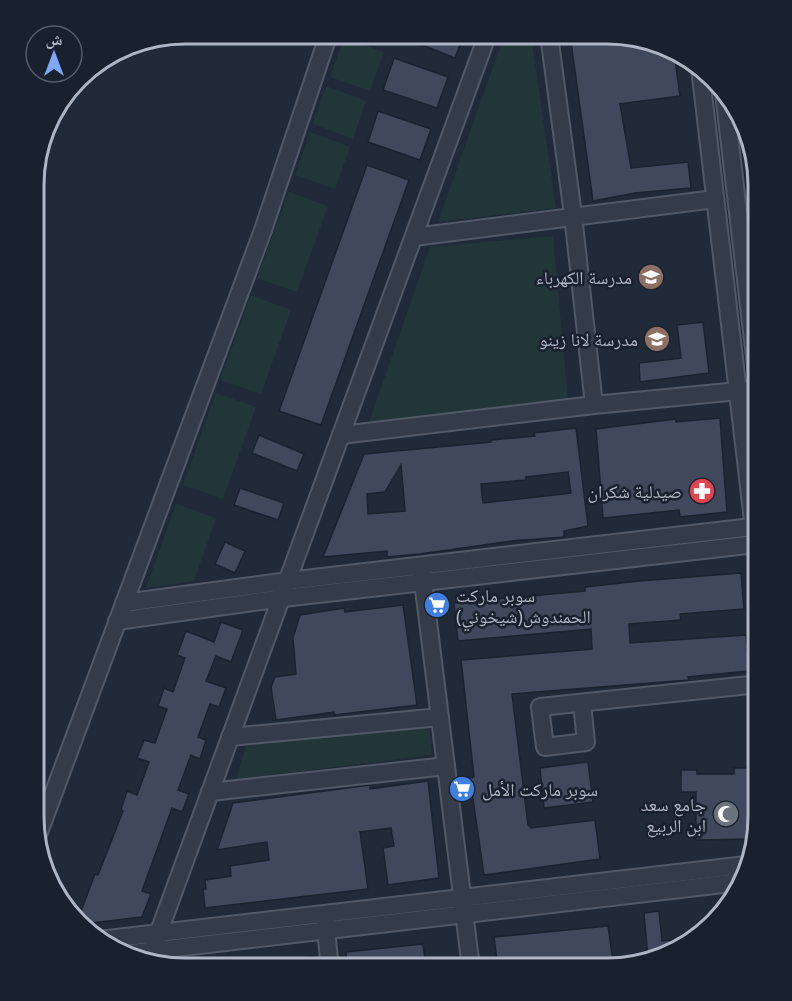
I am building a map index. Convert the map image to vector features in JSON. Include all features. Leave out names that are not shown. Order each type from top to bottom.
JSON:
[{"type":"street","points":[[44,818],[263,230],[325,44]]},
{"type":"street","points":[[152,953],[484,44]]},
{"type":"street","points":[[550,44],[573,215],[594,405]]},
{"type":"street","points":[[701,80],[748,485]]},
{"type":"street","points":[[734,123],[748,231]]},
{"type":"street","points":[[414,237],[573,215],[715,199]]},
{"type":"street","points":[[341,435],[594,405],[748,391]]},
{"type":"street","points":[[124,603],[288,581],[748,526]]},
{"type":"street","points":[[117,621],[283,598],[748,545]]},
{"type":"street","points":[[421,565],[470,957]]},
{"type":"street","points":[[582,703],[748,685]]},
{"type":"street","points":[[230,737],[440,717]]},
{"type":"street","points":[[210,792],[446,766]]},
{"type":"street","points":[[114,938],[325,922],[463,906],[739,866]]},
{"type":"street","points":[[463,906],[732,883]]},
{"type":"street","points":[[155,954],[325,922]]},
{"type":"street","points":[[325,922],[329,957]]},
{"type":"green space","points":[[342,44],[361,44],[384,52],[370,91],[330,77]]},
{"type":"green space","points":[[501,44],[532,44],[556,208],[438,222]]},
{"type":"green space","points":[[326,86],[366,101],[353,139],[313,124]]},
{"type":"green space","points":[[310,132],[350,147],[335,189],[295,175]]},
{"type":"green space","points":[[289,192],[328,206],[297,292],[257,278]]},
{"type":"green space","points":[[553,236],[568,400],[368,425],[430,247]]},
{"type":"green space","points":[[251,295],[291,310],[261,394],[220,380]]},
{"type":"green space","points":[[216,393],[256,407],[223,499],[183,485]]},
{"type":"green space","points":[[176,504],[216,518],[194,581],[146,588]]},
{"type":"green space","points":[[429,724],[432,755],[236,779],[246,746]]},
{"type":"building","points":[[420,44],[460,44],[455,58]]},
{"type":"building","points":[[571,44],[626,45],[644,48],[675,61],[680,96],[620,104],[631,168],[688,162],[691,188],[635,193],[593,201]]},
{"type":"building","points":[[394,58],[448,77],[437,108],[383,90]]},
{"type":"building","points":[[378,111],[431,129],[420,160],[368,142]]},
{"type":"building","points":[[367,165],[409,180],[321,425],[279,411]]},
{"type":"building","points":[[703,322],[709,373],[640,382],[639,363],[681,358],[677,325]]},
{"type":"building","points":[[720,418],[727,512],[680,517],[679,510],[603,518],[596,429],[676,419],[676,422]]},
{"type":"building","points":[[576,428],[588,526],[564,531],[564,537],[511,541],[420,554],[387,557],[387,551],[323,557],[364,454],[491,442],[491,440],[535,436],[534,433]],"holes":[[[401,465],[405,511],[368,514],[367,494],[385,492]],[[568,472],[571,493],[483,503],[481,484],[526,480],[526,477]]]},
{"type":"building","points":[[259,435],[304,454],[297,471],[252,453]]},
{"type":"building","points":[[240,488],[284,503],[278,520],[234,505]]},
{"type":"building","points":[[225,542],[245,551],[235,573],[215,564]]},
{"type":"building","points":[[741,573],[744,609],[680,614],[681,620],[629,624],[630,643],[746,635],[748,671],[688,677],[689,680],[512,694],[528,825],[531,828],[595,820],[600,859],[484,875],[470,778],[474,777],[461,660],[592,649],[591,629],[458,641],[454,603],[585,591],[585,587]]},
{"type":"building","points":[[403,605],[417,705],[334,715],[334,712],[276,720],[271,687],[275,677],[296,674],[293,638],[300,615],[344,608],[345,612]]},
{"type":"building","points":[[221,622],[243,630],[231,662],[216,656],[206,681],[226,688],[219,707],[210,704],[198,737],[206,740],[200,759],[191,755],[178,790],[189,794],[182,812],[172,808],[142,891],[151,894],[142,917],[92,923],[81,912],[123,811],[121,810],[127,791],[137,795],[149,762],[137,758],[144,740],[155,743],[167,709],[158,706],[164,688],[173,692],[185,658],[177,655],[186,631],[214,642]]},
{"type":"building","points":[[588,762],[593,802],[544,808],[540,768]]},
{"type":"building","name":"جامع سعد ابن الربيع","points":[[734,768],[748,768],[746,839],[696,840],[696,792],[681,792],[681,770],[697,770],[697,774],[734,774]]},
{"type":"building","points":[[428,781],[439,878],[388,885],[383,848],[394,846],[391,828],[360,832],[368,889],[205,908],[203,889],[206,889],[205,880],[231,876],[230,866],[269,860],[267,842],[217,850],[233,803],[370,785],[370,789]]},
{"type":"building","points":[[659,911],[662,941],[677,940],[647,952],[644,913]]},
{"type":"building","points":[[608,926],[612,957],[497,957],[494,937]]},
{"type":"building","points":[[423,944],[425,957],[346,957],[346,952]]},
{"type":"place","name":"مدرسة الكهرباء","points":[[651,277]]},
{"type":"place","name":"مدرسة لانا زينو","points":[[657,339]]},
{"type":"place","name":"صيدلية شكران","points":[[702,491]]},
{"type":"place","name":"سوبر ماركت الحمندوش(شيخوني)","points":[[437,605]]},
{"type":"place","name":"سوبر ماركت الأمل","points":[[462,789]]},
{"type":"place","name":"جامع سعد ابن الربيع","points":[[726,814]]}]
